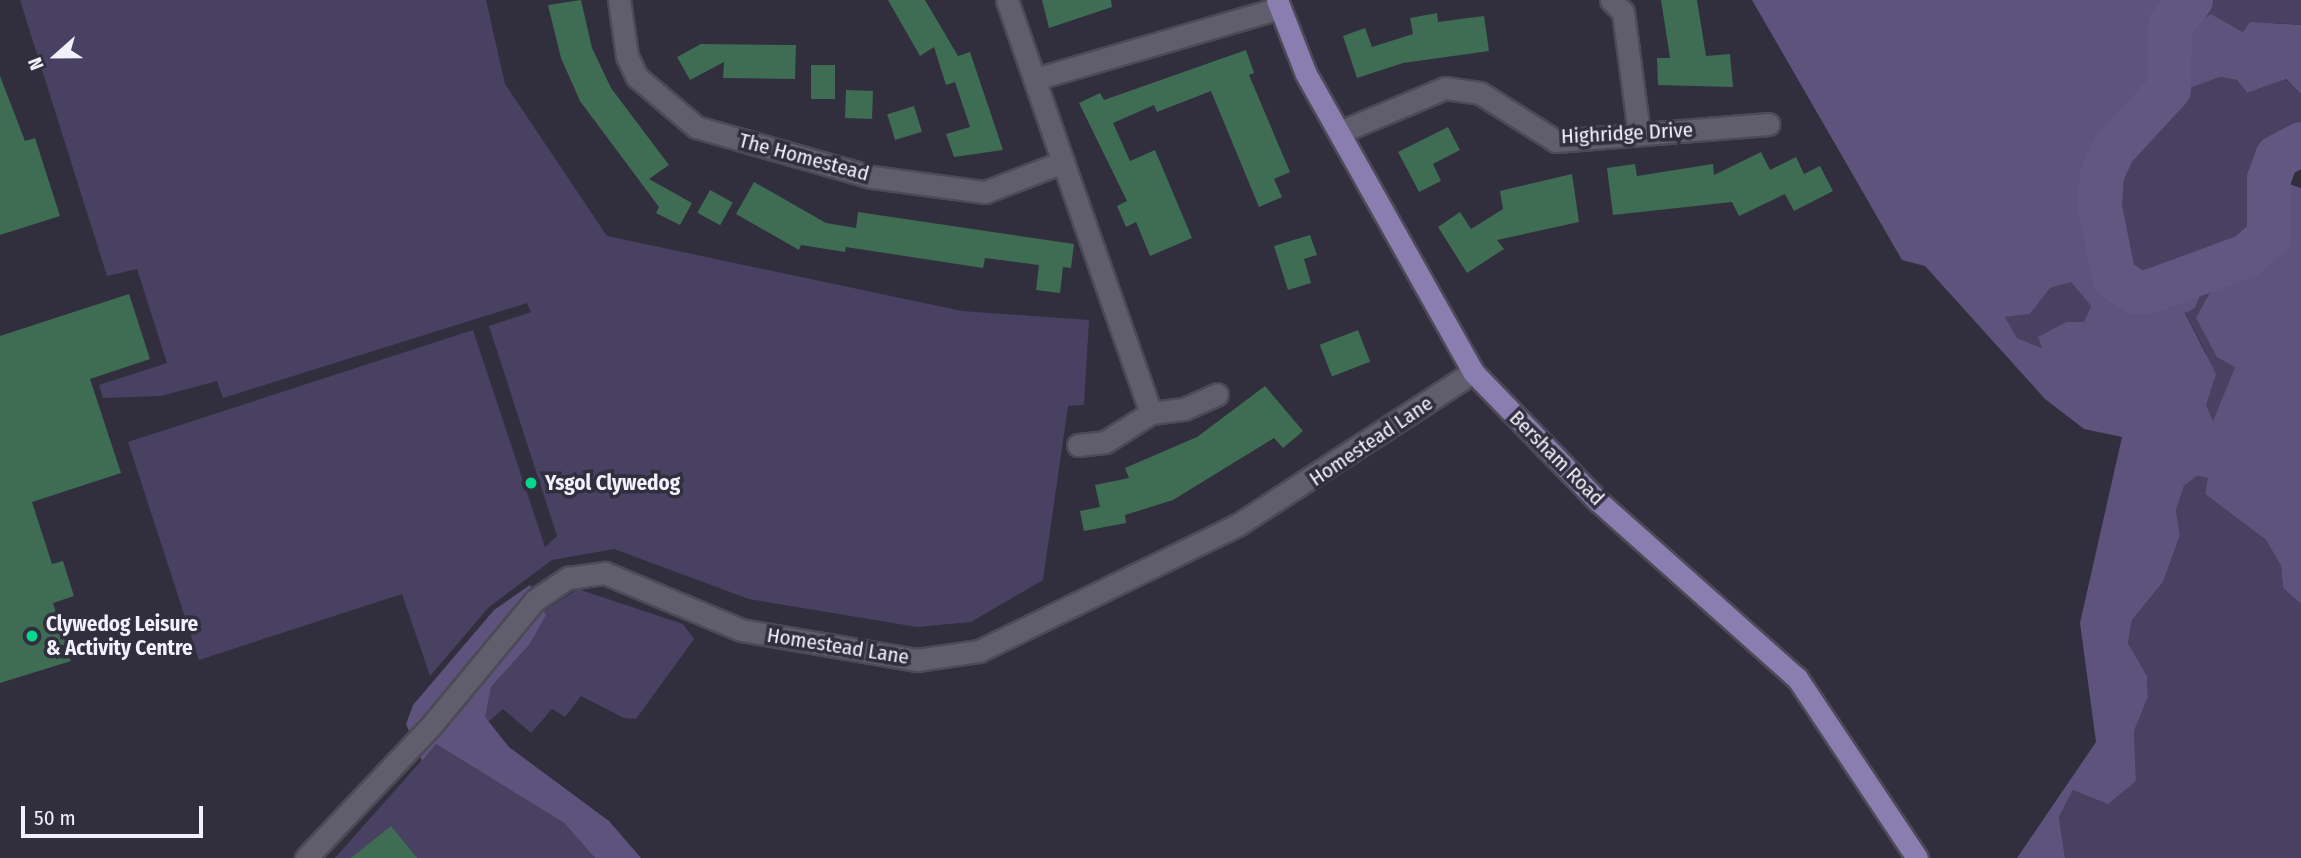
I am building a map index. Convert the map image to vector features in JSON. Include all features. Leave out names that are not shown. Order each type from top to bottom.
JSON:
[{"type":"main road","name":"Bersham Road","points":[[1278,4],[1306,74],[1472,372],[1598,501],[1797,678],[1917,858]]},
{"type":"street","name":"The Homestead","points":[[619,0],[627,55],[637,77],[696,127],[872,177],[985,192],[1063,162]]},
{"type":"street","points":[[1007,0],[1151,413]]},
{"type":"street","points":[[1611,0],[1623,12],[1639,132]]},
{"type":"street","points":[[1035,79],[1278,4]]},
{"type":"street","name":"Highridge Drive","points":[[1340,132],[1446,88],[1480,93],[1556,141],[1639,132],[1768,124]]},
{"type":"street","name":"Homestead Lane","points":[[306,858],[422,736],[535,600],[568,578],[605,573],[741,630],[917,660],[979,651],[1239,524],[1472,372]]},
{"type":"street","points":[[1078,445],[1105,442],[1151,413],[1184,409],[1217,394]]},
{"type":"shaded area","name":"Ysgol Clywedog","points":[[20,0],[486,0],[505,84],[607,236],[962,311],[1089,320],[1084,405],[1068,406],[1043,580],[971,622],[917,627],[749,599],[614,549],[552,560],[489,607],[430,676],[402,594],[199,660],[128,442],[473,330],[545,547],[557,536],[489,326],[531,312],[527,303],[223,398],[217,381],[161,396],[103,398],[99,385],[167,363],[137,269],[107,276]]},
{"type":"shaded area","points":[[1752,0],[2187,0],[2180,25],[2163,32],[2159,42],[2166,81],[2115,133],[2095,232],[2110,278],[2142,286],[2143,306],[2197,282],[2202,291],[2195,308],[2185,313],[2216,374],[2206,405],[2213,421],[2235,367],[2217,357],[2196,318],[2219,276],[2256,258],[2279,229],[2286,183],[2301,188],[2301,604],[2283,588],[2281,566],[2266,540],[2205,494],[2208,478],[2197,476],[2184,486],[2176,510],[2180,536],[2163,582],[2132,620],[2128,643],[2147,676],[2148,697],[2134,731],[2136,781],[2108,804],[2073,790],[2059,817],[2065,858],[2017,858],[2096,742],[2080,623],[2122,437],[2084,429],[2045,399],[1925,266],[1902,260]],"holes":[[[2071,282],[2091,306],[2084,322],[2066,322],[2038,337],[2042,348],[2017,338],[2005,317],[2030,314],[2050,288]]]},
{"type":"shaded area","points":[[2203,0],[2301,0],[2301,25],[2274,23],[2243,32],[2211,14],[2197,23]]},
{"type":"shaded area","points":[[2211,14],[2243,32],[2250,22],[2301,25],[2301,94],[2286,79],[2247,93],[2237,80],[2220,77],[2182,91],[2177,78],[2182,47],[2197,23]]},
{"type":"shaded area","points":[[2220,77],[2237,80],[2247,93],[2285,79],[2301,94],[2301,133],[2290,135],[2270,155],[2261,196],[2269,219],[2260,239],[2154,285],[2127,280],[2112,228],[2120,155],[2182,91]]},
{"type":"shaded area","points":[[2219,276],[2209,288],[2235,367],[2213,422],[2206,405],[2206,353],[2185,312],[2195,308],[2202,291],[2197,282]]},
{"type":"shaded area","points":[[2071,281],[2091,306],[2084,323],[2066,322],[2039,337],[2043,348],[2017,338],[2005,317],[2030,314],[2050,288]]},
{"type":"shaded area","points":[[2197,476],[2209,478],[2205,494],[2266,540],[2281,566],[2283,588],[2301,604],[2301,858],[2065,858],[2059,817],[2073,790],[2136,781],[2134,731],[2148,697],[2147,676],[2128,643],[2132,620],[2163,582],[2180,537],[2176,510],[2184,486]]},
{"type":"shaded area","points":[[530,585],[546,615],[529,645],[491,687],[485,717],[509,747],[609,821],[641,858],[595,858],[564,823],[436,744],[422,761],[406,724],[413,705],[494,610]]},
{"type":"shaded area","points":[[578,589],[683,624],[694,639],[636,719],[624,718],[581,696],[565,717],[552,709],[531,733],[503,709],[488,722],[484,717],[491,687],[529,645],[544,611]]},
{"type":"shaded area","points":[[436,744],[564,823],[595,858],[335,858]]},
{"type":"building","points":[[581,0],[592,48],[611,88],[669,165],[649,179],[692,203],[680,225],[656,213],[659,207],[580,101],[561,58],[548,5]]},
{"type":"building","points":[[888,0],[925,0],[958,56],[970,52],[1003,150],[954,157],[946,134],[970,127],[955,82],[946,85],[934,47],[920,56]]},
{"type":"building","points":[[1042,0],[1111,0],[1112,7],[1049,28]]},
{"type":"building","points":[[1661,0],[1697,0],[1706,56],[1730,54],[1733,87],[1658,85],[1657,58],[1670,58]]},
{"type":"building","points":[[1437,13],[1438,22],[1484,16],[1489,51],[1403,63],[1357,78],[1343,36],[1365,28],[1372,47],[1413,34],[1410,18]]},
{"type":"building","points":[[701,44],[796,45],[795,79],[723,78],[724,62],[690,80],[677,57]]},
{"type":"building","points":[[1246,50],[1254,73],[1249,75],[1290,172],[1274,179],[1282,197],[1259,207],[1211,91],[1157,112],[1154,105],[1113,123],[1130,161],[1155,150],[1192,238],[1150,256],[1136,222],[1126,227],[1117,206],[1127,201],[1079,103],[1100,93],[1104,100]]},
{"type":"building","points":[[811,65],[835,65],[835,99],[811,99]]},
{"type":"building","points":[[0,76],[25,141],[35,138],[60,216],[0,235]]},
{"type":"building","points":[[846,90],[873,91],[872,119],[845,118]]},
{"type":"building","points":[[914,106],[922,132],[895,140],[887,114]]},
{"type":"building","points":[[1448,127],[1460,150],[1433,164],[1441,181],[1419,192],[1398,152]]},
{"type":"building","points":[[1761,152],[1770,170],[1796,157],[1804,174],[1820,166],[1833,191],[1794,211],[1785,194],[1739,216],[1732,202],[1613,215],[1607,168],[1635,164],[1637,176],[1713,164],[1714,175]]},
{"type":"building","points":[[1572,174],[1579,222],[1497,240],[1504,249],[1467,273],[1438,227],[1460,212],[1471,229],[1503,209],[1500,191]]},
{"type":"building","points":[[754,182],[826,223],[856,228],[858,212],[1074,244],[1071,268],[1063,267],[1060,293],[1036,290],[1039,265],[985,258],[983,268],[846,247],[845,252],[801,245],[799,250],[736,214]]},
{"type":"building","points":[[710,190],[733,203],[720,225],[697,213]]},
{"type":"building","points":[[1310,235],[1317,255],[1304,259],[1311,283],[1288,290],[1274,246]]},
{"type":"building","points":[[129,294],[150,359],[90,379],[121,473],[32,502],[52,564],[63,561],[74,596],[53,603],[71,661],[0,683],[0,336]]},
{"type":"building","points":[[1358,330],[1370,362],[1332,376],[1320,345]]},
{"type":"building","points":[[1265,386],[1303,431],[1283,448],[1274,438],[1173,500],[1125,515],[1126,523],[1084,531],[1080,511],[1100,507],[1095,485],[1129,478],[1125,468],[1197,437]]},
{"type":"building","points":[[391,826],[417,858],[351,858]]},
{"type":"waterway","points":[[2191,0],[2170,25],[2169,89],[2113,150],[2102,175],[2100,207],[2114,278],[2137,293],[2151,291],[2246,256],[2269,237],[2269,179],[2277,157],[2301,144]]},
{"type":"place","name":"Ysgol Clywedog","points":[[531,483]]},
{"type":"place","name":"Clywedog Leisure & Activity Centre","points":[[32,636]]}]
